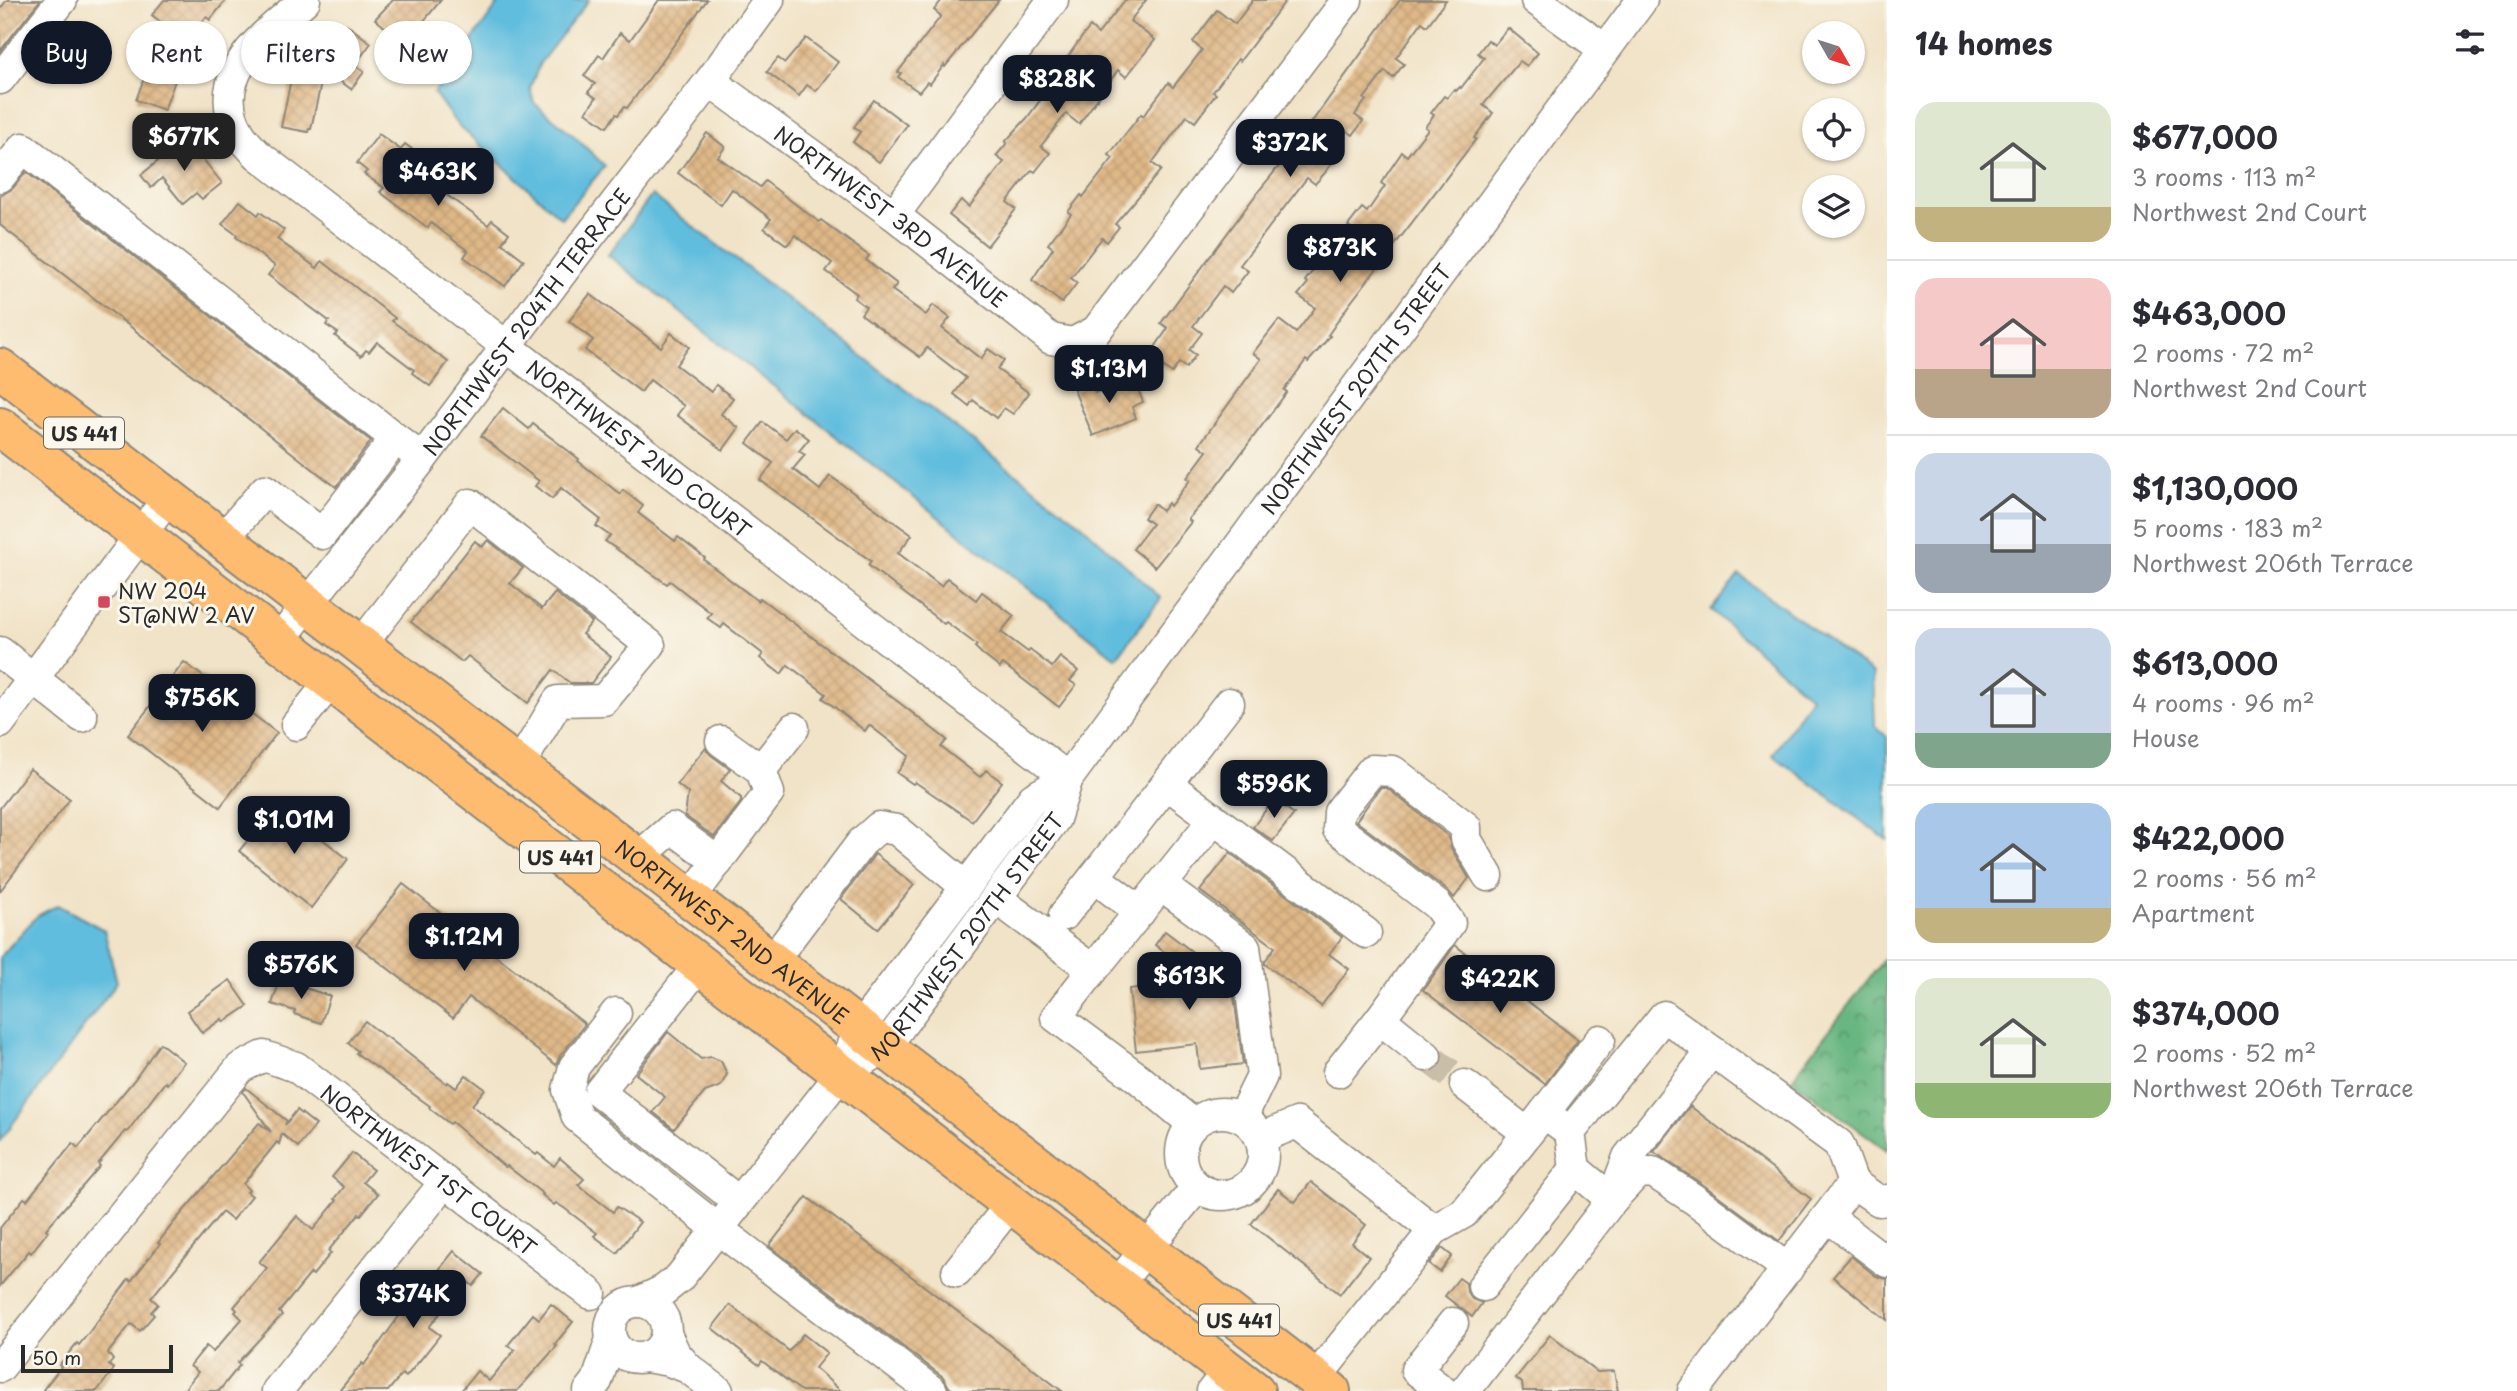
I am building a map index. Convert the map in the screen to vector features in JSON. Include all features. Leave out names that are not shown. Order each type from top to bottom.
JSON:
[{"type":"main road","name":"NORTHWEST 2ND AVENUE","points":[[0,368],[1323,1385]]},
{"type":"main road","name":"US 441","points":[[0,427],[1117,1285],[1232,1384]]},
{"type":"street","points":[[0,79],[62,0]]},
{"type":"street","name":"NORTHWEST 2ND COURT","points":[[305,0],[253,46],[233,76],[229,105],[240,134],[258,155],[1068,778]]},
{"type":"street","name":"NORTHWEST 204TH TERRACE","points":[[279,641],[422,459],[769,0]]},
{"type":"street","points":[[894,215],[1053,0]]},
{"type":"street","name":"NORTHWEST 3RD AVENUE","points":[[710,81],[894,215],[1051,339],[1073,343],[1096,331],[1347,0]]},
{"type":"street","points":[[1536,0],[1604,49]]},
{"type":"street","name":"NORTHWEST 207TH STREET","points":[[636,1302],[664,1290],[679,1278],[841,1074],[996,898],[1055,819],[1068,778],[1642,0]]},
{"type":"street","points":[[0,177],[23,148],[422,459]]},
{"type":"street","points":[[223,539],[265,490],[322,534],[395,439]]},
{"type":"street","points":[[0,723],[168,498]]},
{"type":"street","points":[[361,645],[470,504],[650,645],[604,700],[558,701],[519,766]]},
{"type":"street","points":[[0,652],[82,718]]},
{"type":"street","points":[[296,725],[331,681]]},
{"type":"street","points":[[1064,915],[1229,704]]},
{"type":"street","points":[[761,770],[794,728]]},
{"type":"street","points":[[691,897],[769,793],[761,770],[721,741]]},
{"type":"street","points":[[1338,1072],[1450,923],[1437,905],[1338,829],[1339,812],[1372,770],[1393,771],[1466,827],[1466,839],[1488,876]]},
{"type":"street","name":"NORTHWEST 207TH STREET","points":[[873,1037],[965,887],[1033,798],[1068,778]]},
{"type":"street","points":[[1167,784],[1366,933]]},
{"type":"street","points":[[1193,1124],[1138,1078],[1056,1017],[1214,820]]},
{"type":"street","points":[[773,960],[862,842],[879,827],[897,830],[965,887]]},
{"type":"street","points":[[639,857],[671,828],[718,862]]},
{"type":"street","points":[[1094,877],[1140,912]]},
{"type":"street","points":[[1161,885],[1245,947],[1262,1076],[1251,1127]]},
{"type":"street","points":[[996,898],[1093,970]]},
{"type":"street","points":[[700,964],[599,1091],[739,1202]]},
{"type":"street","points":[[616,1013],[574,1067],[568,1090],[578,1117],[718,1229],[932,1391]]},
{"type":"street","points":[[1483,1286],[1574,1169],[1570,1132],[1664,1016],[1839,1144],[1853,1183],[1878,1201],[1887,1200]]},
{"type":"street","points":[[1380,1019],[1426,1056]]},
{"type":"street","points":[[1323,1385],[1434,1230],[1464,1213],[1600,1040]]},
{"type":"street","points":[[1612,1200],[1628,1157],[1712,1051]]},
{"type":"street","name":"NORTHWEST 1ST COURT","points":[[0,1367],[240,1068],[264,1056],[296,1066],[591,1294],[606,1299],[636,1302]]},
{"type":"street","points":[[1465,1085],[1536,1123],[1570,1132]]},
{"type":"street","points":[[1230,1113],[1251,1127],[1264,1151],[1262,1166],[1256,1178],[1245,1188],[1232,1194],[1205,1192],[1185,1174],[1181,1147],[1193,1124],[1204,1116],[1230,1113]]},
{"type":"street","points":[[1251,1127],[1297,1123],[1434,1230]]},
{"type":"street","points":[[1574,1169],[1612,1200]]},
{"type":"street","points":[[1465,1391],[1612,1200],[1637,1173],[1653,1172],[1695,1199],[1788,1269]]},
{"type":"street","points":[[277,1391],[446,1182]]},
{"type":"street","points":[[1693,1391],[1853,1183]]},
{"type":"street","points":[[1117,1285],[1197,1187]]},
{"type":"street","points":[[957,1272],[1011,1204]]},
{"type":"street","points":[[1828,1217],[1887,1262]]},
{"type":"street","name":"NORTHWEST 207TH STREET","points":[[666,1330],[668,1309],[679,1278]]},
{"type":"street","name":"NORTHWEST 1ST COURT","points":[[591,1294],[611,1334]]},
{"type":"street","points":[[593,1386],[616,1312],[636,1302],[650,1303],[657,1309],[676,1353],[688,1368],[718,1391]]},
{"type":"street","points":[[1443,1391],[1416,1370],[1453,1323]]},
{"type":"street","points":[[593,1386],[614,1368],[657,1350],[666,1330]]},
{"type":"street","points":[[611,1334],[622,1353],[668,1361],[688,1368]]},
{"type":"green space","points":[[1887,955],[1887,1150],[1791,1080]]},
{"type":"water","points":[[501,0],[589,0],[540,63],[530,88],[534,103],[605,166],[561,218],[456,123],[434,93],[440,84],[472,84],[472,40]]},
{"type":"water","points":[[652,195],[1081,524],[1161,598],[1116,658],[608,255]]},
{"type":"water","points":[[1739,575],[1873,674],[1875,726],[1887,737],[1887,840],[1773,755],[1811,697],[1711,610]]},
{"type":"water","points":[[58,905],[104,930],[117,982],[0,1141],[0,957],[37,916]]},
{"type":"building","points":[[7,0],[40,0],[0,51],[0,9]]},
{"type":"building","points":[[164,0],[226,0],[210,20],[206,17],[203,21],[159,21],[152,15]]},
{"type":"building","points":[[393,0],[441,0],[424,21],[375,19]]},
{"type":"building","points":[[659,0],[707,0],[627,108],[624,107],[616,114],[607,127],[586,112],[596,98],[588,92],[595,84],[584,76],[599,55],[603,58],[620,33],[630,40]]},
{"type":"building","points":[[942,0],[999,0],[945,67],[944,65],[930,84],[927,82],[919,92],[898,77],[901,73],[898,72],[941,16],[934,10]]},
{"type":"building","points":[[1125,0],[1146,0],[1130,21],[1155,40],[1126,77],[1118,70],[1079,124],[1066,114],[1041,146],[1050,153],[1035,172],[1032,170],[1007,202],[1016,209],[987,246],[949,215],[961,200],[969,207],[1004,162],[996,156],[1007,143],[1005,142],[1027,118],[1061,72],[1058,70],[1082,37],[1090,27],[1098,34]]},
{"type":"building","points":[[1253,0],[1286,0],[1213,92],[1216,94],[1195,122],[1187,116],[1152,163],[1161,170],[1115,224],[1119,227],[1107,242],[1102,238],[1071,278],[1077,283],[1062,303],[1032,280],[1053,248],[1048,244],[1071,214],[1068,212],[1113,158],[1109,155],[1141,114],[1143,116],[1168,83],[1173,87],[1202,50],[1193,42],[1217,10],[1235,24]]},
{"type":"building","points":[[1400,0],[1446,0],[1427,26],[1422,22],[1396,58],[1404,64],[1393,78],[1385,71],[1364,99],[1366,100],[1355,115],[1363,121],[1353,135],[1344,129],[1323,156],[1332,163],[1324,174],[1315,184],[1307,178],[1240,265],[1248,271],[1231,293],[1223,286],[1193,326],[1202,333],[1189,350],[1196,355],[1186,368],[1179,363],[1172,373],[1149,356],[1168,328],[1161,323],[1257,193],[1308,131],[1306,130]]},
{"type":"building","points":[[1508,28],[1538,53],[1527,66],[1520,61],[1483,105],[1493,113],[1474,138],[1476,139],[1348,306],[1328,335],[1330,336],[1308,362],[1306,360],[1284,390],[1287,392],[1210,495],[1188,519],[1191,522],[1155,567],[1133,549],[1152,524],[1144,518],[1154,504],[1162,511],[1168,503],[1170,506],[1190,480],[1187,478],[1207,451],[1199,445],[1261,359],[1253,353],[1279,320],[1296,333],[1315,308],[1298,295],[1308,283],[1305,281],[1319,263],[1324,267],[1344,242],[1341,239],[1362,208],[1367,212],[1385,186],[1381,183],[1402,152],[1407,156],[1428,129],[1425,127],[1434,115],[1431,113],[1444,96],[1447,98],[1454,89],[1456,91],[1461,88],[1484,58],[1478,53],[1488,40],[1494,45]]},
{"type":"building","points":[[360,35],[371,43],[360,58]]},
{"type":"building","points":[[806,38],[838,62],[816,91],[807,85],[799,96],[767,72],[778,58],[785,63]]},
{"type":"building","points":[[142,84],[174,84],[164,110],[136,100]]},
{"type":"building","points":[[290,84],[321,84],[311,129],[308,132],[281,127]]},
{"type":"building","points":[[874,100],[907,125],[879,162],[853,142],[860,132],[854,127]]},
{"type":"building","points":[[707,133],[725,147],[718,157],[760,187],[765,181],[869,256],[866,260],[897,284],[892,290],[926,315],[933,305],[950,318],[942,328],[981,359],[988,349],[1004,360],[997,369],[1029,393],[1013,414],[1004,408],[996,418],[973,400],[969,406],[954,394],[966,378],[927,348],[920,357],[861,314],[866,307],[854,298],[857,294],[826,271],[832,263],[795,235],[787,245],[764,228],[771,219],[732,189],[721,205],[678,173]]},
{"type":"building","points":[[379,134],[401,150],[405,144],[429,162],[419,175],[488,225],[492,220],[509,233],[502,243],[524,260],[505,286],[464,257],[468,251],[431,223],[428,228],[380,192],[384,188],[364,174],[367,171],[357,163]]},
{"type":"building","points":[[186,138],[222,183],[202,199],[196,193],[183,204],[162,178],[151,188],[141,175]]},
{"type":"building","points":[[26,172],[371,441],[336,487],[0,225],[0,196],[13,188]]},
{"type":"building","points":[[240,201],[284,230],[277,239],[317,268],[322,261],[395,318],[392,321],[448,362],[430,386],[377,342],[369,352],[366,350],[361,356],[335,336],[338,333],[326,325],[329,321],[268,275],[275,266],[222,224]]},
{"type":"building","points":[[590,294],[661,347],[671,333],[689,347],[676,365],[711,392],[716,385],[733,398],[721,414],[739,428],[723,450],[677,415],[684,406],[650,380],[641,392],[585,350],[593,340],[569,321]]},
{"type":"building","points":[[1133,377],[1143,402],[1132,407],[1136,418],[1093,436],[1074,390],[1091,382],[1095,393]]},
{"type":"building","points":[[503,408],[529,429],[533,424],[620,494],[623,490],[643,506],[638,513],[675,541],[678,537],[758,601],[760,598],[901,704],[947,740],[941,747],[980,777],[986,770],[1002,782],[972,821],[915,782],[913,784],[897,773],[909,756],[869,725],[865,731],[823,698],[826,694],[788,665],[781,674],[760,658],[763,654],[724,624],[721,628],[707,618],[711,613],[670,581],[667,584],[605,541],[610,536],[596,526],[601,520],[561,488],[552,499],[535,486],[539,481],[481,436]]},
{"type":"building","points":[[763,422],[786,439],[795,428],[809,439],[799,451],[805,455],[793,469],[820,490],[830,476],[912,535],[898,553],[941,586],[947,578],[976,600],[982,592],[1014,616],[1001,632],[1052,667],[1060,657],[1078,671],[1070,681],[1076,685],[1059,707],[1003,664],[1000,668],[975,647],[977,645],[946,622],[944,624],[868,565],[871,561],[760,480],[773,463],[747,443]]},
{"type":"building","points":[[488,540],[523,568],[510,583],[542,609],[555,593],[592,622],[582,634],[611,657],[591,683],[570,683],[553,670],[528,703],[468,656],[462,662],[411,622],[475,541],[482,547]]},
{"type":"building","points":[[184,662],[277,733],[220,807],[128,735]]},
{"type":"building","points":[[705,748],[730,769],[721,781],[741,798],[741,802],[714,837],[685,816],[688,793],[677,784]]},
{"type":"building","points":[[30,769],[70,799],[0,891],[0,808]]},
{"type":"building","points":[[1380,788],[1387,788],[1448,836],[1451,848],[1469,878],[1454,898],[1356,821]]},
{"type":"building","points":[[1274,799],[1294,814],[1273,841],[1253,827]]},
{"type":"building","points":[[277,804],[348,859],[311,908],[239,851]]},
{"type":"building","points":[[1230,853],[1342,937],[1329,954],[1349,969],[1321,1006],[1265,964],[1275,947],[1200,891]]},
{"type":"building","points":[[875,854],[914,885],[878,929],[841,899]]},
{"type":"building","points":[[403,884],[585,1024],[556,1065],[469,997],[453,1018],[356,944]]},
{"type":"building","points":[[1165,931],[1232,982],[1243,1064],[1200,1069],[1197,1044],[1136,1051],[1129,989],[1202,980],[1155,945]]},
{"type":"building","points":[[1455,945],[1578,1040],[1545,1084],[1423,990]]},
{"type":"building","points":[[230,980],[248,1006],[202,1033],[187,1011]]},
{"type":"building","points":[[280,980],[330,996],[321,1023],[272,1004]]},
{"type":"building","points":[[365,1021],[447,1084],[448,1082],[456,1088],[466,1075],[485,1089],[472,1105],[554,1166],[560,1158],[584,1179],[578,1185],[613,1212],[617,1207],[640,1222],[617,1253],[594,1236],[597,1233],[564,1208],[556,1203],[554,1205],[452,1122],[450,1124],[429,1108],[430,1106],[356,1053],[358,1051],[348,1043]]},
{"type":"building","points":[[668,1032],[701,1059],[711,1057],[721,1061],[727,1074],[721,1086],[705,1092],[674,1129],[653,1112],[665,1097],[636,1074]]},
{"type":"building","points":[[160,1043],[184,1062],[98,1164],[100,1166],[46,1229],[48,1231],[31,1253],[29,1251],[0,1286],[0,1228],[24,1198],[27,1200],[73,1143],[78,1148],[135,1079]]},
{"type":"building","points":[[246,1088],[287,1121],[285,1125],[297,1110],[316,1125],[298,1147],[282,1134],[279,1144],[277,1142],[243,1184],[252,1196],[232,1220],[222,1212],[151,1298],[158,1304],[151,1312],[154,1315],[140,1331],[131,1324],[108,1353],[113,1360],[109,1365],[114,1369],[97,1391],[42,1391],[61,1367],[59,1365],[77,1343],[79,1345],[129,1279],[131,1281],[175,1221],[259,1123],[271,1132],[243,1092]]},
{"type":"building","points":[[1690,1106],[1811,1199],[1779,1241],[1654,1152]]},
{"type":"building","points":[[352,1153],[373,1170],[363,1182],[378,1194],[328,1251],[331,1253],[313,1275],[311,1273],[279,1312],[282,1315],[237,1363],[240,1365],[219,1391],[183,1391],[198,1372],[190,1366],[206,1346],[213,1352],[242,1319],[234,1307],[267,1268],[259,1262],[297,1216],[313,1230],[337,1200],[335,1199],[344,1187],[332,1177]]},
{"type":"building","points":[[1311,1182],[1366,1225],[1352,1243],[1369,1257],[1340,1294],[1251,1224],[1278,1189],[1295,1202]]},
{"type":"building","points":[[807,1197],[1062,1391],[954,1391],[943,1377],[769,1246]]},
{"type":"building","points":[[1442,1248],[1452,1256],[1440,1272],[1429,1264]]},
{"type":"building","points":[[454,1251],[483,1274],[473,1286],[468,1282],[458,1291],[429,1327],[440,1335],[421,1359],[406,1377],[402,1374],[388,1391],[339,1391],[362,1363],[364,1365],[405,1308],[407,1310]]},
{"type":"building","points":[[1851,1256],[1876,1276],[1887,1279],[1887,1320],[1833,1277]]},
{"type":"building","points":[[1459,1278],[1466,1283],[1467,1292],[1472,1299],[1482,1303],[1472,1317],[1445,1296]]},
{"type":"building","points":[[551,1304],[573,1322],[555,1344],[557,1346],[517,1391],[461,1391],[477,1371],[489,1381],[515,1350],[508,1345],[533,1314],[539,1319]]},
{"type":"building","points":[[730,1305],[789,1351],[803,1334],[827,1353],[815,1368],[841,1391],[801,1391],[762,1361],[759,1365],[712,1328]]},
{"type":"building","points":[[1550,1335],[1597,1372],[1614,1371],[1618,1391],[1523,1391],[1522,1383],[1516,1378]]},
{"type":"tunnel","points":[[1426,1056],[1465,1085]]},
{"type":"place","name":"NW 204 ST@NW 2 AV","points":[[104,602]]}]
